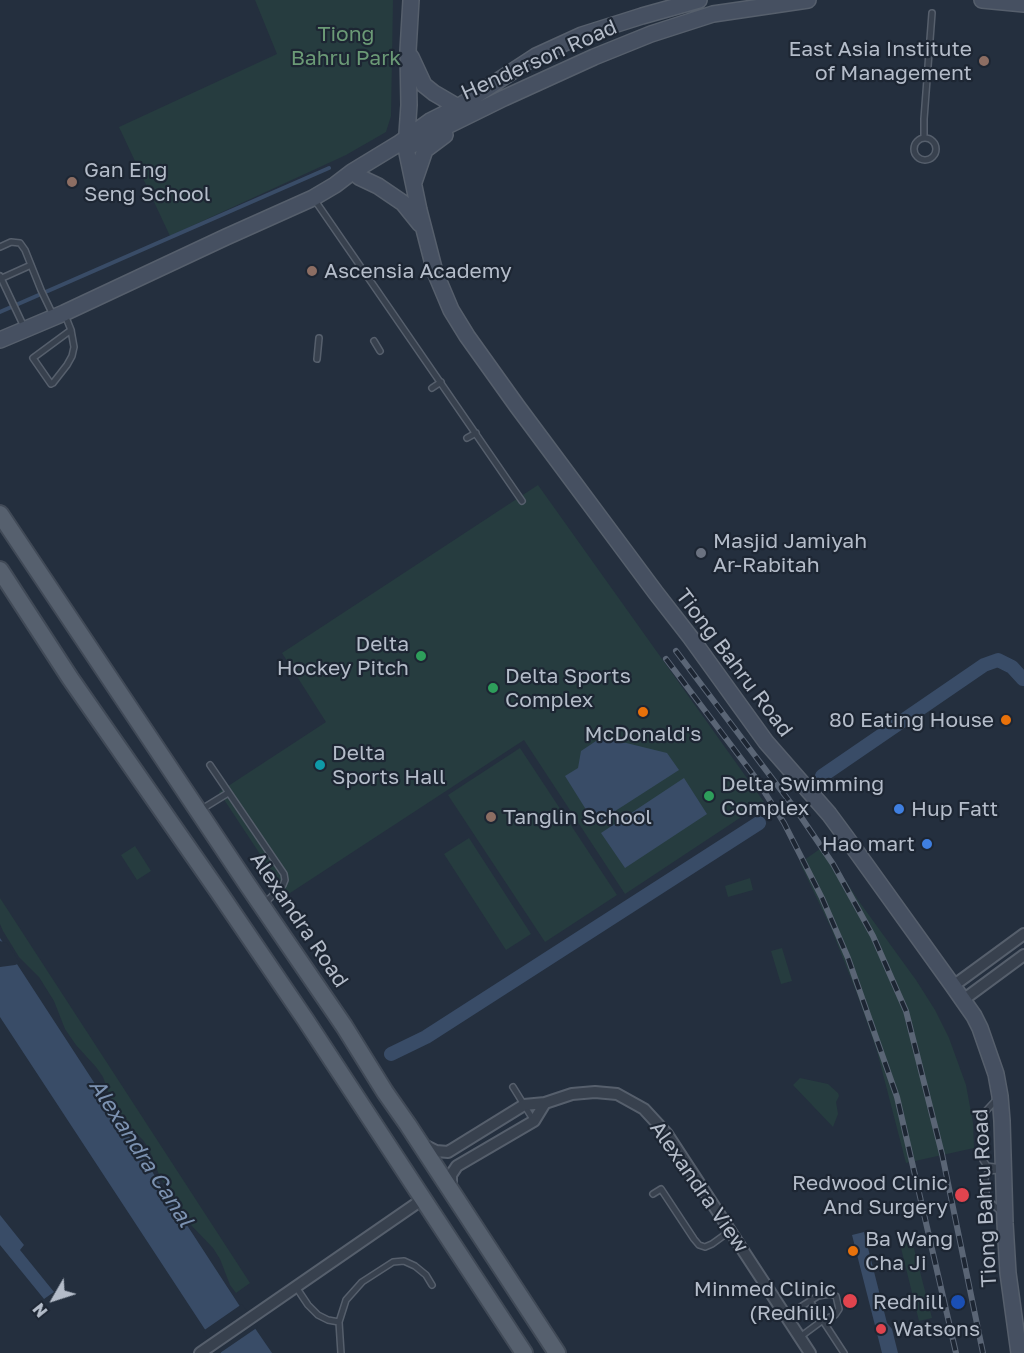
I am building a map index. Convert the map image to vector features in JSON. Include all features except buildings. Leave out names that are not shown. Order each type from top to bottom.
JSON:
[{"type":"main road","name":"Tiong Bahru Road","points":[[411,0],[406,143],[435,272],[451,310],[517,406],[766,742],[829,814],[974,1016],[988,1049],[1000,1096],[1008,1273],[1020,1336],[1019,1353]]},
{"type":"main road","name":"Henderson Road","points":[[335,185],[359,177],[406,143],[430,121],[458,107],[536,56],[582,35],[699,0]]},
{"type":"main road","name":"Henderson Road","points":[[0,340],[23,324],[313,198],[388,150],[435,132],[594,57],[651,34],[713,14],[808,0]]},
{"type":"main road","points":[[982,0],[1024,4]]},
{"type":"main road","points":[[408,51],[424,85],[458,107]]},
{"type":"main road","points":[[414,183],[425,150],[456,126],[504,98]]},
{"type":"main road","points":[[359,177],[378,186],[403,203],[424,229]]},
{"type":"main road","name":"Alexandra Road","points":[[0,514],[344,1026],[557,1353]]},
{"type":"main road","points":[[0,570],[70,678],[212,881],[291,999],[524,1353]]},
{"type":"main road","points":[[361,1107],[359,1090],[362,1086],[372,1083],[386,1092]]},
{"type":"street","points":[[953,986],[1024,934]]},
{"type":"street","points":[[963,1000],[1024,956]]},
{"type":"street","name":"Alexandra View","points":[[420,1142],[436,1151],[448,1152],[524,1105],[544,1103],[572,1094],[595,1092],[617,1094],[644,1109],[667,1134],[810,1353]]},
{"type":"street","points":[[452,1192],[451,1175],[457,1166],[534,1121],[544,1103]]},
{"type":"street","points":[[200,1353],[423,1198]]},
{"type":"lane","points":[[924,138],[932,13]]},
{"type":"lane","points":[[924,138],[934,142],[936,147],[933,157],[928,160],[918,158],[913,149],[915,144],[924,138]]},
{"type":"lane","points":[[313,198],[522,501]]},
{"type":"lane","points":[[0,247],[11,242],[20,243],[41,290],[55,312],[71,330],[74,346],[72,356],[51,384],[33,358],[71,330]]},
{"type":"lane","points":[[23,324],[0,278],[31,265]]},
{"type":"lane","points":[[317,359],[319,338]]},
{"type":"lane","points":[[374,341],[380,351]]},
{"type":"lane","points":[[432,388],[441,382]]},
{"type":"lane","points":[[467,438],[476,433]]},
{"type":"lane","points":[[210,765],[284,874],[283,885],[262,906]]},
{"type":"lane","points":[[198,811],[228,793]]},
{"type":"lane","points":[[513,1087],[534,1121]]},
{"type":"lane","points":[[653,1194],[661,1189],[699,1245],[705,1247],[712,1244],[730,1231]]},
{"type":"lane","points":[[341,1353],[339,1322],[346,1300],[362,1282],[393,1262],[404,1261],[426,1275],[432,1285]]},
{"type":"lane","points":[[296,1287],[318,1315],[339,1322]]},
{"type":"lane","points":[[786,1316],[818,1296],[830,1294],[836,1296],[839,1309],[835,1315],[823,1320],[800,1337]]},
{"type":"lane","points":[[810,1301],[844,1353]]},
{"type":"green space","name":"Tiong Bahru Park","points":[[255,0],[393,0],[391,116],[386,132],[346,155],[170,236],[119,127],[277,54]]},
{"type":"green space","name":"Delta Sports Complex","points":[[538,485],[764,802],[625,894],[524,740],[287,895],[219,792],[326,722],[282,653]]},
{"type":"green space","points":[[520,748],[617,895],[545,942],[448,795]]},
{"type":"green space","points":[[469,838],[531,934],[506,950],[444,854]]},
{"type":"green space","points":[[135,846],[151,871],[137,880],[121,855]]},
{"type":"green space","points":[[824,846],[858,900],[916,980],[949,1038],[966,1085],[973,1123],[974,1148],[906,1163],[877,1051],[856,991],[831,928],[800,863]]},
{"type":"green space","points":[[750,878],[753,890],[728,897],[725,886]]},
{"type":"green space","points":[[0,898],[250,1283],[236,1293],[213,1248],[191,1225],[185,1224],[171,1202],[175,1201],[160,1177],[149,1149],[124,1121],[112,1102],[103,1077],[65,1029],[54,1001],[39,977],[19,957],[3,931],[0,924]]},
{"type":"green space","points":[[782,948],[792,981],[781,984],[771,951]]},
{"type":"green space","points":[[800,1078],[828,1084],[838,1093],[836,1102],[838,1114],[833,1127],[793,1085]]},
{"type":"green space","points":[[911,1237],[932,1318],[919,1321],[899,1240]]},
{"type":"water","points":[[602,737],[667,753],[679,770],[595,824],[565,776],[578,768],[581,751]]},
{"type":"water","points":[[684,778],[707,814],[625,868],[601,833]]},
{"type":"water","name":"Alexandra Canal","points":[[0,938],[272,1353],[221,1353],[0,1017]]},
{"type":"water","points":[[0,1215],[24,1245],[20,1250],[54,1292],[44,1299],[0,1245]]},
{"type":"water","points":[[864,1232],[887,1323],[892,1329],[898,1353],[882,1353],[852,1235]]},
{"type":"pier","points":[[0,941],[7,943],[20,963],[0,967]]},
{"type":"pier","points":[[242,1304],[258,1327],[217,1353],[203,1331]]},
{"type":"waterway","points":[[0,312],[329,168]]},
{"type":"waterway","points":[[822,776],[984,665],[998,660],[1012,667],[1023,679]]},
{"type":"waterway","points":[[391,1054],[426,1037],[759,823]]},
{"type":"railway","points":[[676,651],[799,814],[833,864],[873,936],[906,1011],[942,1154],[983,1353]]},
{"type":"railway","points":[[666,659],[755,777],[784,823],[822,898],[848,958],[897,1097],[956,1353]]},
{"type":"place","name":"East Asia Institute of Management","points":[[984,61]]},
{"type":"place","name":"Gan Eng Seng School","points":[[72,182]]},
{"type":"place","name":"Ascensia Academy","points":[[312,271]]},
{"type":"place","name":"Masjid Jamiyah Ar-Rabitah","points":[[701,553]]},
{"type":"place","name":"Delta Hockey Pitch","points":[[421,656]]},
{"type":"place","name":"Delta Sports Complex","points":[[493,688]]},
{"type":"place","name":"McDonald's","points":[[643,712]]},
{"type":"place","name":"80 Eating House","points":[[1006,720]]},
{"type":"place","name":"Delta Sports Hall","points":[[320,765]]},
{"type":"place","name":"Delta Swimming Complex","points":[[709,796]]},
{"type":"place","name":"Hup Fatt","points":[[899,809]]},
{"type":"place","name":"Tanglin School","points":[[491,817]]},
{"type":"place","name":"Hao mart","points":[[927,844]]},
{"type":"place","name":"Redwood Clinic And Surgery","points":[[962,1195]]},
{"type":"place","name":"Ba Wang Cha Ji","points":[[853,1251]]},
{"type":"place","name":"Minmed Clinic (Redhill)","points":[[850,1301]]},
{"type":"place","name":"Redhill","points":[[958,1302]]},
{"type":"place","name":"Watsons","points":[[881,1329]]}]
